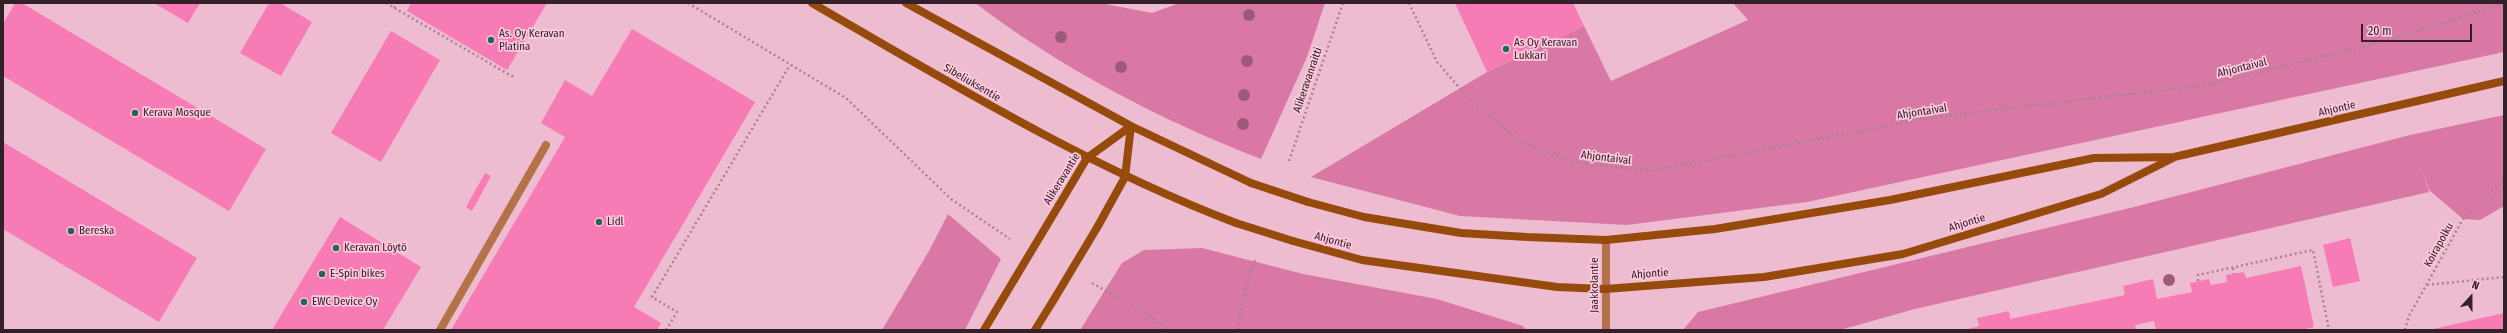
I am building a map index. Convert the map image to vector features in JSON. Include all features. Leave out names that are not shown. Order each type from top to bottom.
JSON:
[{"type":"main road","name":"Sibeliuksentie","points":[[812,3],[1010,118],[1125,177]]},
{"type":"main road","points":[[906,3],[1131,126],[1125,177],[1098,226],[1035,330]]},
{"type":"main road","name":"Ahjontie","points":[[1131,126],[1252,183],[1308,202],[1364,217],[1461,233],[1606,240],[1715,229],[1890,200],[2094,158],[2174,157],[2504,82]]},
{"type":"main road","name":"Alikeravantie","points":[[984,330],[1087,158],[1131,126]]},
{"type":"main road","name":"Ahjontie","points":[[1125,177],[1178,201],[1236,224],[1294,242],[1362,260],[1557,287],[1606,289],[1764,277],[1903,254],[2101,194],[2174,157]]},
{"type":"street","points":[[440,330],[546,145]]},
{"type":"street","name":"Jaakkolantie","points":[[1606,240],[1606,330]]},
{"type":"path","points":[[386,3],[515,78]]},
{"type":"path","points":[[394,8],[397,3]]},
{"type":"path","points":[[688,3],[846,98],[951,199],[1011,239]]},
{"type":"path","name":"Alikeravanraitti","points":[[1289,161],[1343,3]]},
{"type":"path","name":"Ahjontaival","points":[[1409,3],[1437,62],[1471,102],[1520,141],[1573,162],[1650,171],[1930,118],[2213,84],[2381,42],[2504,4]]},
{"type":"path","points":[[666,330],[677,312],[652,297],[790,65]]},
{"type":"path","name":"Koirapolku","points":[[2405,330],[2409,316],[2463,219],[2504,179]]},
{"type":"path","points":[[2198,282],[2198,275],[2313,250],[2329,330]]},
{"type":"path","points":[[1238,330],[1242,302],[1256,258]]},
{"type":"path","points":[[2233,268],[2234,274]]},
{"type":"path","points":[[2426,285],[2504,277]]},
{"type":"path","points":[[1091,282],[1148,315],[1168,330]]},
{"type":"shaded area","points":[[975,3],[1100,3],[1152,13],[1179,3],[1325,3],[1307,57],[1261,159],[1223,144],[1149,110],[1112,91],[1042,49]]},
{"type":"shaded area","points":[[1733,3],[2504,3],[2504,52],[1807,202],[1627,225],[1460,216],[1311,177],[1487,72],[1584,26],[1611,81],[1748,20]]},
{"type":"shaded area","points":[[2504,115],[2504,206],[2480,220],[2463,219],[2429,190],[2422,170],[2429,192],[1915,309],[1840,330],[1683,330],[1698,312],[2134,207],[2410,135]]},
{"type":"shaded area","points":[[948,214],[1001,259],[965,330],[882,330],[929,251]]},
{"type":"shaded area","points":[[1202,248],[1303,274],[1437,299],[1523,326],[1526,330],[1080,330],[1122,263],[1144,250]]},
{"type":"building","name":"Kerava Mosque","points":[[15,3],[22,3],[266,149],[229,211],[3,76],[3,24]]},
{"type":"building","points":[[154,3],[200,3],[188,23]]},
{"type":"building","points":[[269,3],[280,3],[312,22],[281,76],[240,53]]},
{"type":"building","name":"As. Oy Keravan Platina","points":[[411,3],[547,3],[507,70],[407,11]]},
{"type":"building","name":"As Oy Keravan Lukkari","points":[[1455,3],[1573,3],[1584,26],[1487,72]]},
{"type":"building","name":"Lidl","points":[[632,29],[755,102],[634,307],[661,323],[657,330],[451,330],[565,137],[541,123],[565,80],[592,96]]},
{"type":"building","points":[[391,31],[440,60],[381,162],[331,133]]},
{"type":"building","points":[[3,142],[197,258],[159,322],[3,229]]},
{"type":"building","points":[[485,173],[491,176],[472,211],[466,207]]},
{"type":"building","points":[[340,217],[421,267],[383,330],[272,330]]},
{"type":"building","points":[[2350,238],[2360,281],[2333,287],[2323,245]]},
{"type":"building","points":[[2301,266],[2314,327],[2300,330],[2156,330],[2154,321],[2135,325],[2136,330],[1964,330],[1979,326],[1977,318],[2009,311],[2010,319],[2125,295],[2123,286],[2153,279],[2157,299],[2192,292],[2190,283],[2209,279],[2211,285],[2227,282],[2226,275],[2244,272],[2246,278]]},
{"type":"building","points":[[2504,313],[2504,330],[2433,330],[2433,329]]},
{"type":"place","name":"As. Oy Keravan Platina","points":[[491,40]]},
{"type":"place","name":"As Oy Keravan Lukkari","points":[[1506,49]]},
{"type":"place","name":"Kerava Mosque","points":[[135,113]]},
{"type":"place","name":"Lidl","points":[[599,222]]},
{"type":"place","name":"Bereska","points":[[71,231]]},
{"type":"place","name":"Keravan Löytö","points":[[336,248]]},
{"type":"place","name":"E-Spin bikes","points":[[322,274]]},
{"type":"place","name":"EWC Device Oy","points":[[304,302]]}]
